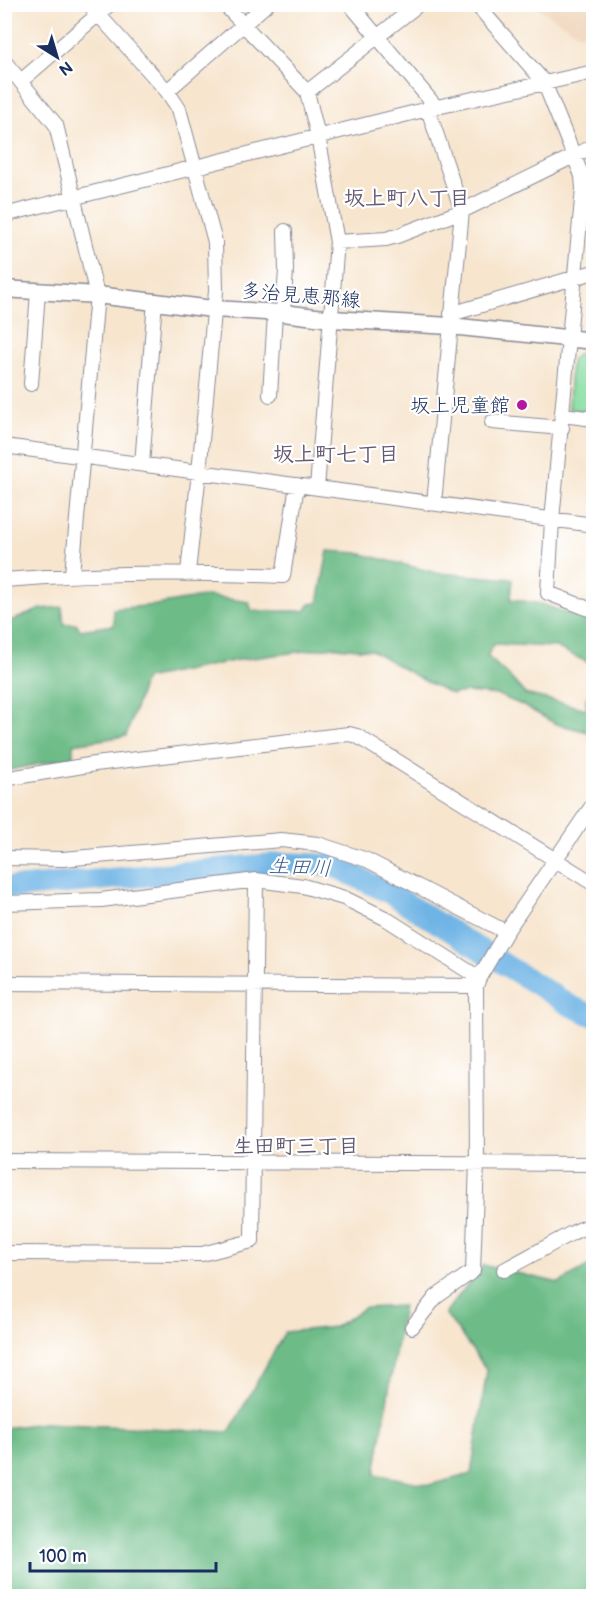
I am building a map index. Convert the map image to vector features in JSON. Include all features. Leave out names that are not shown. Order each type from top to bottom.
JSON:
[{"type":"main road","name":"多治見恵那線","points":[[4,289],[97,295],[213,309],[332,319],[451,320],[568,340],[594,341]]},
{"type":"street","points":[[21,81],[94,10],[110,4]]},
{"type":"street","points":[[224,4],[307,92],[318,136],[337,242],[317,488]]},
{"type":"street","points":[[167,91],[267,4]]},
{"type":"street","points":[[351,4],[432,108],[462,211],[434,503]]},
{"type":"street","points":[[307,92],[419,4]]},
{"type":"street","points":[[476,4],[544,82],[582,176],[583,189],[568,340],[563,422],[552,520],[548,593],[589,609]]},
{"type":"street","points":[[94,10],[167,91],[179,109],[214,242],[216,291],[188,572]]},
{"type":"street","points":[[4,61],[56,125],[97,295],[72,574]]},
{"type":"street","points":[[4,215],[432,108],[594,72]]},
{"type":"street","points":[[337,242],[386,239],[462,211],[594,146]]},
{"type":"street","points":[[270,395],[286,270],[285,231]]},
{"type":"street","points":[[451,320],[594,272]]},
{"type":"street","points":[[31,384],[38,292]]},
{"type":"street","points":[[142,464],[155,301]]},
{"type":"street","points":[[492,422],[563,422],[594,419]]},
{"type":"street","points":[[4,446],[594,525]]},
{"type":"street","points":[[4,580],[72,574],[188,572],[283,576],[297,485]]},
{"type":"street","points":[[4,779],[106,763],[349,734],[357,736],[594,884]]},
{"type":"street","points":[[412,1327],[436,1297],[473,1271],[477,1163],[477,982],[506,933],[594,803]]},
{"type":"street","points":[[4,858],[63,859],[281,840],[318,844],[367,860],[506,933]]},
{"type":"street","points":[[4,903],[101,900],[256,880],[303,886],[344,898],[385,918],[477,982]]},
{"type":"street","points":[[4,1253],[202,1254],[238,1247],[252,1241],[256,880]]},
{"type":"street","points":[[4,983],[254,985],[477,982]]},
{"type":"street","points":[[4,1161],[594,1164]]},
{"type":"street","points":[[504,1270],[594,1223]]},
{"type":"shaded area","points":[[533,5],[593,5],[593,25],[581,35]]},
{"type":"green space","points":[[583,351],[593,352],[593,413],[569,409],[571,360]]},
{"type":"green space","points":[[328,551],[358,553],[437,573],[513,579],[511,599],[542,604],[588,621],[593,665],[556,647],[494,644],[487,656],[525,694],[587,709],[586,699],[593,688],[593,733],[556,724],[498,695],[467,692],[452,694],[371,650],[334,647],[238,660],[145,679],[126,736],[73,744],[73,757],[5,771],[5,623],[41,609],[62,607],[64,624],[77,624],[80,630],[114,625],[113,609],[156,605],[208,596],[249,602],[252,611],[305,611],[310,604],[318,603]]},
{"type":"green space","points":[[593,1264],[593,1596],[5,1596],[4,1428],[44,1423],[229,1432],[285,1332],[335,1327],[364,1308],[403,1306],[375,1474],[429,1485],[471,1474],[487,1370],[445,1313],[483,1265],[559,1283]]},
{"type":"waterway","name":"生田川","points":[[4,887],[282,863],[332,865],[388,892],[571,1006],[594,1016]]},
{"type":"place","name":"坂上児童館","points":[[522,405]]},
{"type":"district","name":"坂上町八丁目","points":[[407,198]]},
{"type":"district","name":"坂上町七丁目","points":[[336,454]]},
{"type":"district","name":"生田町三丁目","points":[[296,1146]]}]
